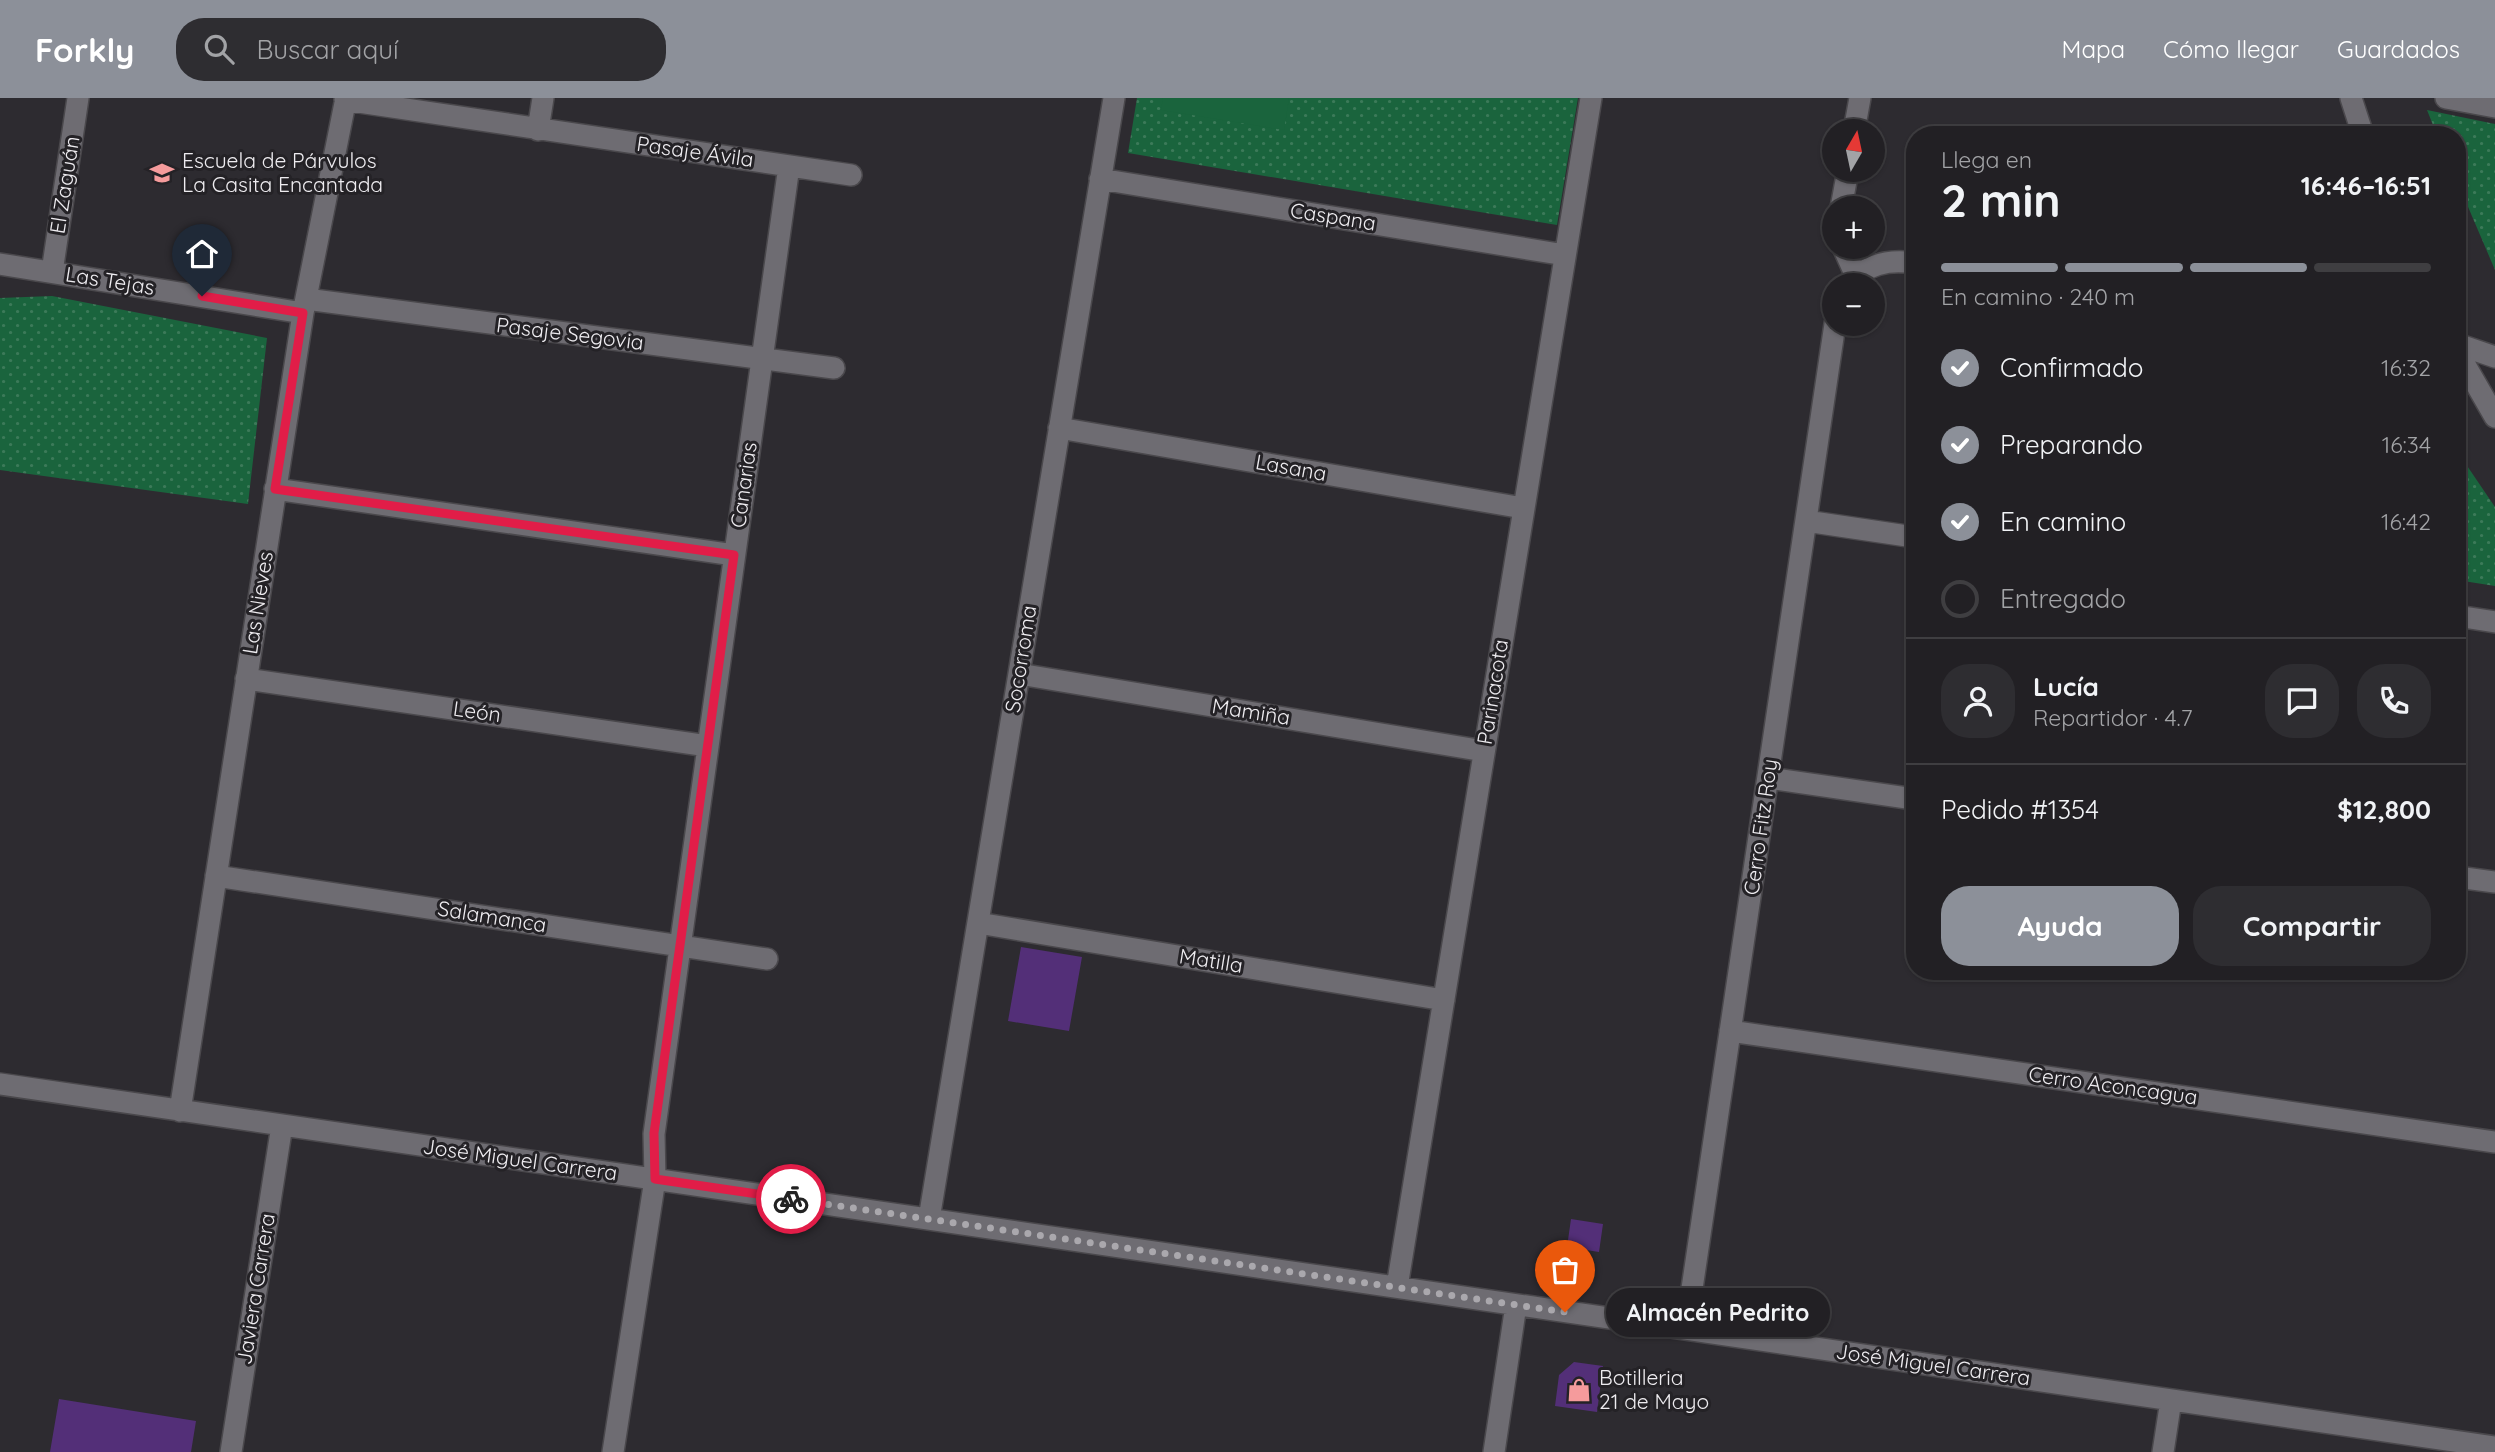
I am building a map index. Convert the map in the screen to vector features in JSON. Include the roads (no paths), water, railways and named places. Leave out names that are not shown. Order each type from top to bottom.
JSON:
[{"type":"street","name":"El Zaguán","points":[[52,272],[78,98]]},
{"type":"street","points":[[538,130],[543,98]]},
{"type":"street","name":"Socorroma","points":[[929,1219],[1114,98]]},
{"type":"street","name":"Parinacota","points":[[1397,1287],[1591,98]]},
{"type":"street","points":[[1856,119],[1860,98]]},
{"type":"street","points":[[2351,98],[2360,126]]},
{"type":"street","points":[[2446,98],[2495,107]]},
{"type":"street","name":"Pasaje Ávila","points":[[345,99],[851,176]]},
{"type":"street","name":"Las Nieves","points":[[180,1111],[304,306],[345,99]]},
{"type":"street","name":"Canarias","points":[[612,1452],[655,1179],[654,1133],[789,166]]},
{"type":"street","name":"Caspana","points":[[1100,179],[1565,255]]},
{"type":"street","points":[[1862,273],[1871,266],[1888,261],[1906,262]]},
{"type":"street","name":"Las Tejas","points":[[0,264],[304,306]]},
{"type":"street","name":"Pasaje Segovia","points":[[304,306],[834,368]]},
{"type":"street","name":"Cerro Fitz Roy","points":[[1686,1329],[1833,336]]},
{"type":"street","points":[[2466,347],[2495,356]]},
{"type":"street","points":[[2466,367],[2495,417]]},
{"type":"street","name":"Lasana","points":[[1059,428],[1523,508]]},
{"type":"street","points":[[275,489],[734,555]]},
{"type":"street","points":[[1806,521],[1906,536]]},
{"type":"street","points":[[2466,617],[2495,622]]},
{"type":"street","name":"Mamiña","points":[[1019,674],[1484,751]]},
{"type":"street","name":"León","points":[[246,680],[708,746]]},
{"type":"street","points":[[1768,778],[1906,798]]},
{"type":"street","name":"Salamanca","points":[[216,876],[767,959]]},
{"type":"street","points":[[2466,878],[2495,882]]},
{"type":"street","name":"Matilla","points":[[978,923],[1444,1000]]},
{"type":"street","name":"Cerro Aconcagua","points":[[1730,1031],[2495,1142]]},
{"type":"street","name":"José Miguel Carrera","points":[[0,1084],[2495,1447]]},
{"type":"street","name":"Javiera Carrera","points":[[231,1452],[282,1125]]},
{"type":"street","points":[[1494,1452],[1516,1305]]},
{"type":"street","points":[[2163,1452],[2171,1400]]},
{"type":"place","name":"Escuela de Párvulos La Casita Encantada","points":[[162,173]]},
{"type":"place","name":"Almacén Pedrito","points":[[1565,1312]]},
{"type":"place","name":"Botilleria 21 de Mayo","points":[[1579,1390]]}]
